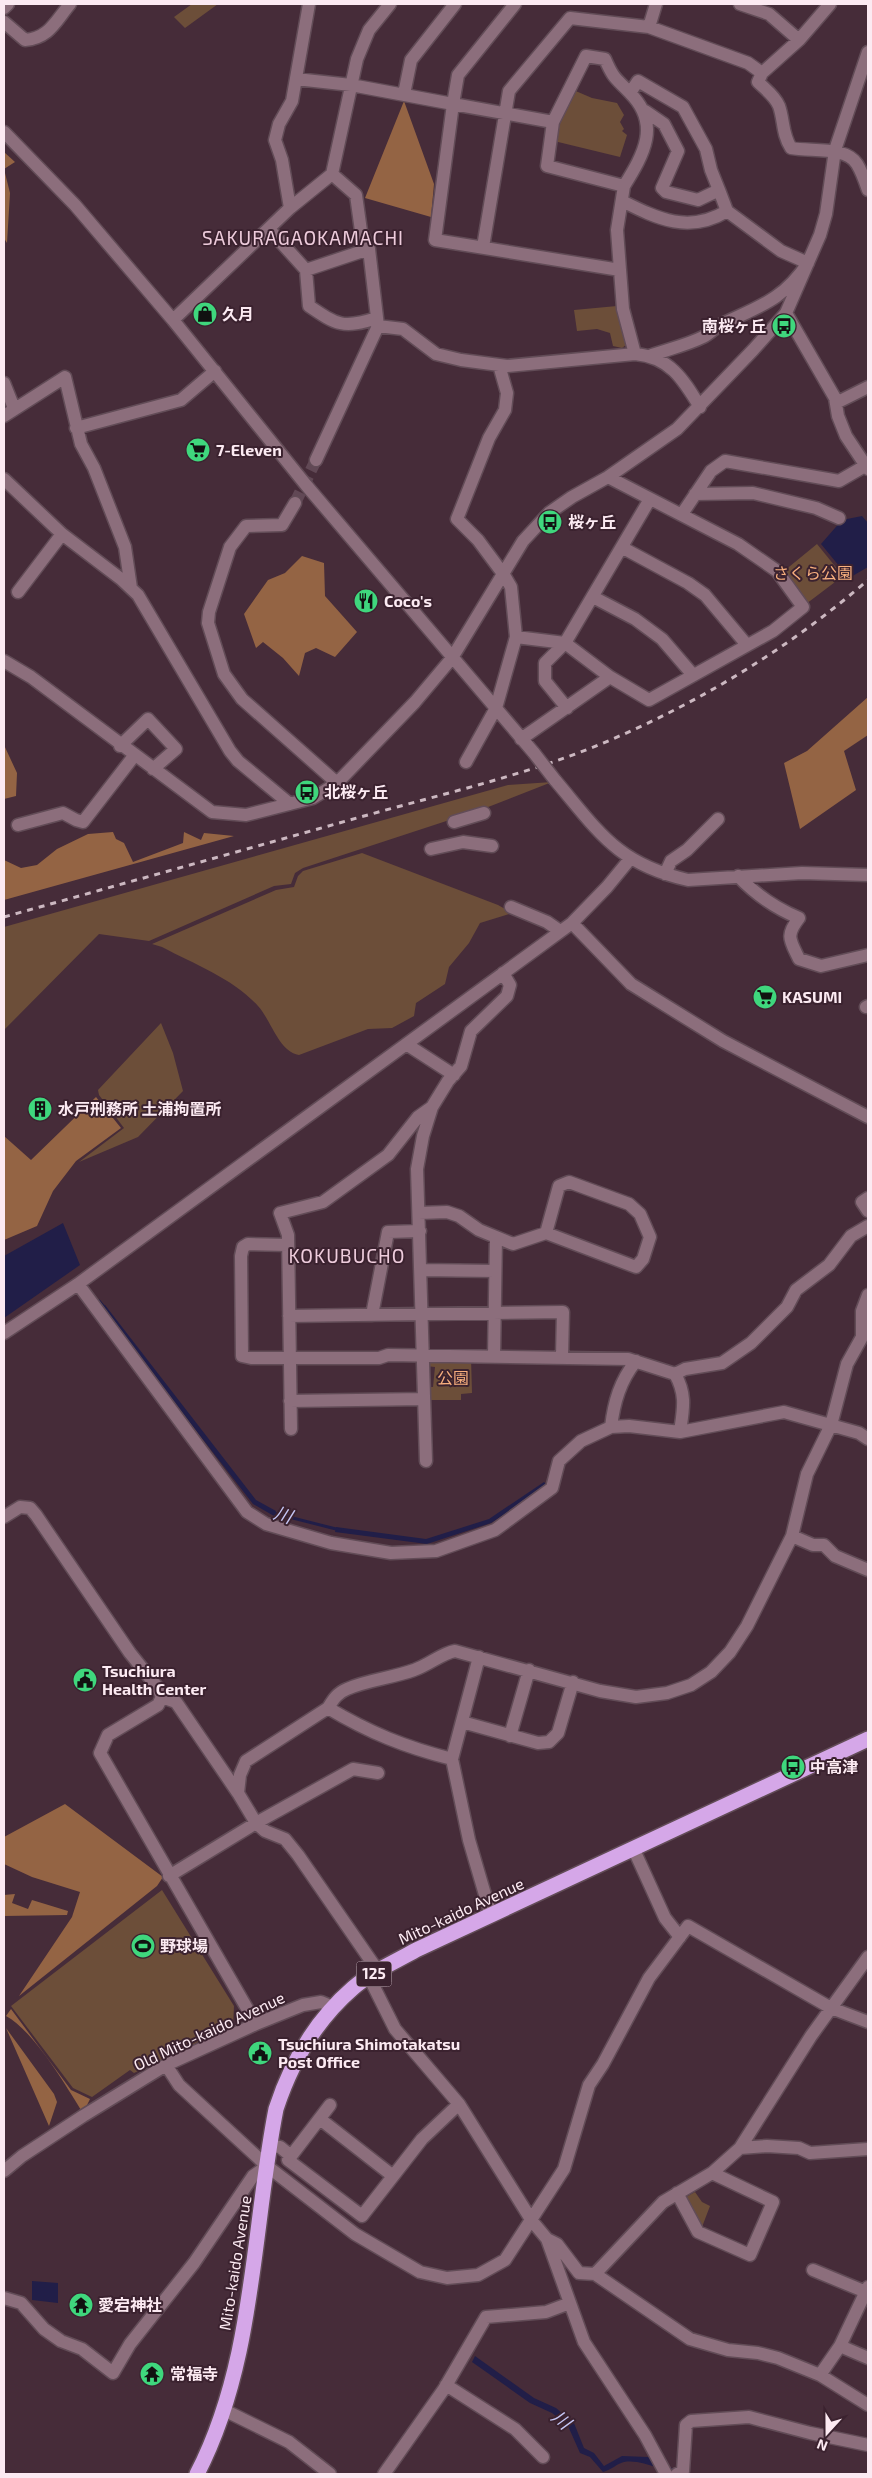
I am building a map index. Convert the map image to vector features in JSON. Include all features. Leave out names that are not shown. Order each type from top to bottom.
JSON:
[{"type":"highway","name":"Mito-kaido Avenue","points":[[197,2474],[224,2410],[240,2347],[276,2109],[292,2067],[310,2036],[333,2007],[354,1987],[416,1950],[634,1850],[868,1739]]},
{"type":"street","points":[[4,8],[8,4]]},
{"type":"street","points":[[4,22],[25,40],[37,39],[45,35],[70,4]]},
{"type":"street","points":[[290,208],[282,160],[274,140],[279,124],[292,101],[309,4]]},
{"type":"street","points":[[173,320],[290,208],[332,174],[356,60],[369,30],[390,4]]},
{"type":"street","points":[[404,94],[411,60],[455,4]]},
{"type":"street","points":[[515,4],[458,75],[435,240],[620,270]]},
{"type":"street","points":[[649,27],[656,4]]},
{"type":"street","points":[[740,4],[769,14],[800,40]]},
{"type":"street","points":[[830,4],[800,40],[762,74],[758,82],[776,100],[780,108],[785,139],[790,148],[813,152],[835,150],[850,155],[857,164],[868,190]]},
{"type":"street","points":[[483,247],[509,91],[570,18],[649,27],[748,63],[762,74]]},
{"type":"street","points":[[4,661],[31,677],[120,746],[212,812],[246,815],[313,798],[337,783],[414,702],[452,658],[523,541],[537,525],[572,497],[608,477],[676,429],[700,407],[786,313],[808,263],[826,214],[835,150],[868,52]]},
{"type":"street","points":[[624,186],[547,166],[553,122],[586,56],[605,60],[613,78],[630,93],[645,111],[664,124],[678,151],[662,188],[666,192],[698,200],[719,190]]},
{"type":"street","points":[[296,79],[404,94],[553,122]]},
{"type":"street","points":[[630,93],[638,81],[683,107],[706,149],[711,170],[727,211],[780,251],[808,263]]},
{"type":"street","points":[[635,354],[623,309],[618,230],[624,186],[637,166],[645,148],[647,133],[645,111]]},
{"type":"street","points":[[4,132],[75,205],[173,320],[306,485],[496,708],[520,739],[534,753],[588,821],[630,859],[665,874],[688,880],[802,873],[868,875]]},
{"type":"street","points":[[316,460],[378,322],[368,249],[360,231],[356,195],[332,174]]},
{"type":"street","points":[[622,201],[655,218],[684,223],[711,220],[727,211]]},
{"type":"street","points":[[269,229],[306,270],[308,306],[332,322],[354,326],[378,322],[403,329],[436,354],[461,360],[507,366],[635,354],[652,355],[704,337],[719,324],[756,310],[797,280],[808,263]]},
{"type":"street","points":[[306,270],[368,249]]},
{"type":"street","points":[[682,514],[711,471],[725,461],[839,481],[867,468],[846,436],[836,403],[786,313]]},
{"type":"street","points":[[652,355],[681,376],[700,407]]},
{"type":"street","points":[[466,762],[496,708],[516,637],[511,587],[504,575],[457,519],[489,438],[505,410],[507,393],[499,365]]},
{"type":"street","points":[[76,428],[181,400],[215,371]]},
{"type":"street","points":[[4,416],[64,377],[81,444],[94,468],[125,547],[131,588]]},
{"type":"street","points":[[4,383],[14,408]]},
{"type":"street","points":[[836,403],[868,387]]},
{"type":"street","points":[[516,637],[565,642],[610,677],[649,700],[773,631],[803,607],[777,571],[738,544],[608,477]]},
{"type":"street","points":[[4,479],[62,534],[131,588],[146,607],[230,751],[238,761],[290,804]]},
{"type":"street","points":[[694,494],[754,493],[816,508],[839,518]]},
{"type":"street","points":[[568,708],[545,681],[545,663],[565,642],[623,548],[650,499]]},
{"type":"street","points":[[294,503],[282,526],[246,526],[238,534],[230,547],[208,623],[224,674],[242,699],[337,783]]},
{"type":"street","points":[[18,592],[62,534]]},
{"type":"street","points":[[623,548],[688,583],[705,595],[746,645]]},
{"type":"street","points":[[593,597],[635,619],[662,639],[693,675]]},
{"type":"street","points":[[520,739],[568,708],[610,677]]},
{"type":"street","points":[[120,746],[148,719],[176,749],[153,769]]},
{"type":"street","points":[[18,826],[63,813],[83,822],[134,756]]},
{"type":"street","points":[[454,822],[484,813]]},
{"type":"street","points":[[665,874],[671,861],[687,850],[718,820]]},
{"type":"street","points":[[431,849],[462,842],[492,846]]},
{"type":"street","points":[[4,1332],[78,1284],[572,923],[607,887],[630,859]]},
{"type":"street","points":[[738,876],[751,890],[774,906],[799,918],[790,930],[790,941],[799,959],[821,966],[868,955]]},
{"type":"street","points":[[512,907],[547,922],[560,931]]},
{"type":"street","points":[[572,923],[631,984],[724,1042],[868,1117]]},
{"type":"street","points":[[426,1460],[418,1169],[423,1136],[432,1107],[461,1066],[471,1031],[507,996],[510,985],[503,973]]},
{"type":"street","points":[[406,1044],[454,1075]]},
{"type":"street","points":[[290,1429],[288,1235],[280,1213],[323,1202],[388,1155],[418,1117],[432,1107]]},
{"type":"street","points":[[419,1214],[447,1212],[459,1216],[479,1230],[514,1244],[546,1232],[636,1266],[643,1259],[650,1237],[640,1214],[630,1204],[568,1182],[559,1186],[546,1232]]},
{"type":"street","points":[[868,1198],[862,1202],[868,1211]]},
{"type":"street","points":[[675,1374],[685,1369],[722,1363],[750,1343],[787,1307],[796,1290],[829,1265],[851,1236],[868,1226]]},
{"type":"street","points":[[372,1315],[388,1232],[420,1231]]},
{"type":"street","points":[[494,1356],[496,1237]]},
{"type":"street","points":[[288,1245],[248,1244],[244,1247],[240,1256],[242,1356],[251,1358],[380,1358],[388,1355],[423,1355],[628,1359],[675,1374],[683,1387],[684,1406],[680,1432]]},
{"type":"street","points":[[421,1270],[495,1271]]},
{"type":"street","points":[[78,1284],[247,1512],[266,1524],[331,1543],[391,1553],[436,1551],[495,1530],[552,1488],[559,1461],[581,1441],[611,1427],[629,1426],[680,1432],[784,1412],[859,1433],[868,1439]]},
{"type":"street","points":[[238,1793],[240,1775],[246,1761],[328,1708],[334,1698],[346,1689],[434,1663],[446,1653],[455,1651],[600,1691],[636,1697],[667,1693],[711,1672],[730,1652],[747,1626],[792,1536],[808,1474],[831,1425],[847,1364],[862,1337],[862,1311],[868,1295]]},
{"type":"street","points":[[289,1316],[563,1312],[562,1357]]},
{"type":"street","points":[[611,1427],[614,1400],[625,1374],[636,1362]]},
{"type":"street","points":[[290,1401],[424,1399]]},
{"type":"street","points":[[4,1517],[20,1507],[30,1508],[162,1697],[176,1702],[238,1793],[256,1823],[265,1831],[285,1840],[374,1974],[395,2029],[459,2104],[532,2220],[547,2240],[584,2342],[644,2435],[666,2474]]},
{"type":"street","points":[[792,1536],[813,1545],[824,1545],[835,1556],[868,1570]]},
{"type":"street","points":[[479,1657],[452,1760],[469,1840],[492,1915]]},
{"type":"street","points":[[510,1736],[529,1670]]},
{"type":"street","points":[[462,1722],[538,1743],[549,1742],[558,1733],[573,1682]]},
{"type":"street","points":[[162,1697],[158,1704],[108,1735],[100,1753],[169,1876],[256,2024]]},
{"type":"street","points":[[328,1708],[367,1731],[417,1750],[452,1760]]},
{"type":"street","points":[[169,1876],[256,1823],[353,1769],[378,1773]]},
{"type":"street","points":[[634,1850],[666,1918],[680,1937]]},
{"type":"street","points":[[166,2065],[179,2086],[267,2166],[355,2234],[420,2272],[447,2278],[478,2275],[505,2260],[564,2169],[589,2085],[603,2064],[649,1978],[688,1926],[831,2008],[868,2022]]},
{"type":"street","points":[[595,2274],[663,2202],[712,2173],[740,2148],[810,2036],[868,1957]]},
{"type":"street","name":"Old Mito-kaido Avenue","points":[[4,2170],[68,2126],[166,2065],[256,2024],[314,2002],[325,2002],[333,2007]]},
{"type":"street","points":[[330,2105],[288,2160],[362,2216],[422,2139],[459,2104]]},
{"type":"street","points":[[320,2118],[394,2176]]},
{"type":"street","points":[[270,2146],[280,2147],[291,2156]]},
{"type":"street","points":[[740,2148],[791,2147],[799,2148],[810,2154],[868,2149]]},
{"type":"street","points":[[4,2298],[22,2303],[44,2329],[61,2341],[82,2349],[113,2373],[130,2344],[194,2263],[253,2176],[267,2166]]},
{"type":"street","points":[[677,2193],[698,2232],[750,2255],[773,2202],[712,2173]]},
{"type":"street","points":[[547,2240],[556,2244],[579,2273],[595,2274],[690,2340],[728,2350],[758,2353],[778,2358],[820,2375],[868,2405]]},
{"type":"street","points":[[813,2270],[866,2296],[840,2346],[820,2375]]},
{"type":"street","points":[[387,2473],[446,2385],[486,2317],[546,2312],[570,2303]]},
{"type":"street","points":[[840,2346],[868,2358]]},
{"type":"street","points":[[446,2385],[515,2429],[543,2456]]},
{"type":"street","points":[[224,2410],[289,2442],[330,2474]]},
{"type":"street","points":[[677,2474],[682,2471],[686,2425],[691,2421],[749,2417],[810,2434],[868,2445]]},
{"type":"green space","points":[[192,4],[218,4],[185,28],[174,17]]},
{"type":"green space","points":[[571,89],[592,98],[617,103],[624,115],[620,122],[624,129],[622,131],[627,135],[620,157],[554,141],[556,121]]},
{"type":"green space","points":[[617,306],[626,345],[622,348],[613,346],[610,333],[597,329],[577,331],[574,310]]},
{"type":"green space","name":"さくら公園","points":[[817,544],[843,576],[806,604],[784,571]]},
{"type":"green space","points":[[552,782],[483,809],[303,868],[295,873],[291,884],[274,886],[149,941],[99,934],[4,1030],[4,927],[508,785]]},
{"type":"green space","points":[[362,853],[498,905],[512,913],[480,923],[469,943],[449,967],[445,984],[416,1003],[414,1016],[392,1028],[368,1029],[299,1055],[292,1053],[281,1042],[263,1012],[248,996],[226,980],[162,947],[152,944],[276,890],[294,887],[298,876],[303,871]]},
{"type":"green space","points":[[161,1023],[173,1053],[183,1091],[138,1137],[79,1162],[124,1128],[99,1095],[98,1090]]},
{"type":"green space","name":"公園","points":[[471,1358],[472,1393],[461,1394],[461,1400],[426,1400],[426,1387],[433,1387],[435,1367],[426,1366],[426,1360]]},
{"type":"green space","name":"野球場","points":[[162,1890],[234,2006],[233,2025],[134,2073],[130,2070],[92,2097],[73,2088],[11,2006]]},
{"type":"green space","points":[[695,2192],[702,2202],[710,2206],[702,2227],[686,2197]]},
{"type":"shaded area","points":[[404,101],[434,184],[431,217],[365,198]]},
{"type":"shaded area","points":[[4,152],[15,162],[4,169]]},
{"type":"shaded area","points":[[4,169],[10,193],[7,243],[4,238]]},
{"type":"shaded area","points":[[302,556],[324,563],[325,596],[357,632],[335,657],[316,648],[305,653],[299,676],[283,658],[263,642],[256,648],[244,614],[268,580],[285,573]]},
{"type":"shaded area","points":[[868,697],[868,735],[844,751],[856,790],[800,829],[784,763],[807,751]]},
{"type":"shaded area","points":[[4,745],[17,773],[16,796],[4,799]]},
{"type":"shaded area","points":[[113,832],[116,839],[124,843],[133,862],[183,843],[184,832],[201,840],[204,833],[234,836],[4,900],[4,860],[21,868],[37,865],[57,849],[88,834]]},
{"type":"shaded area","points":[[96,1097],[121,1128],[76,1161],[53,1191],[37,1226],[4,1240],[4,1136],[31,1160]]},
{"type":"shaded area","points":[[65,1804],[163,1877],[157,1886],[19,1996],[72,1917],[80,1892],[32,1877],[4,1864],[4,1837]]},
{"type":"shaded area","points":[[15,1894],[12,1903],[28,1909],[32,1900],[68,1911],[67,1915],[4,1916],[4,1895]]},
{"type":"shaded area","points":[[11,2009],[71,2090],[90,2099],[83,2113],[59,2074],[38,2046],[17,2023],[6,2016]]},
{"type":"shaded area","points":[[6,2028],[54,2094],[57,2102],[49,2126]]},
{"type":"water","points":[[862,516],[868,523],[868,567],[849,578],[821,544],[842,520]]},
{"type":"water","points":[[63,1223],[80,1265],[4,1318],[4,1256]]},
{"type":"water","points":[[105,1305],[256,1500],[276,1511],[274,1516],[253,1504],[101,1308]]},
{"type":"water","points":[[544,1482],[548,1486],[491,1523],[427,1544],[335,1532],[336,1527],[426,1539],[489,1519]]},
{"type":"water","points":[[32,2281],[58,2283],[58,2303],[32,2300]]},
{"type":"water","points":[[475,2356],[534,2398],[556,2408],[574,2423],[584,2448],[594,2453],[604,2466],[622,2456],[648,2457],[685,2474],[632,2462],[624,2462],[603,2472],[590,2457],[580,2453],[568,2426],[552,2413],[530,2403],[472,2362]]},
{"type":"waterway","name":"川","points":[[99,1301],[105,1308]]},
{"type":"waterway","name":"川","points":[[273,1513],[340,1530]]},
{"type":"tunnel","points":[[295,503],[316,460]]},
{"type":"railway","points":[[4,917],[480,784],[541,766],[601,744],[673,711],[741,672],[806,629],[868,580]]},
{"type":"place","name":"久月","points":[[205,314]]},
{"type":"place","name":"南桜ヶ丘","points":[[784,326]]},
{"type":"place","name":"7-Eleven","points":[[198,450]]},
{"type":"place","name":"桜ヶ丘","points":[[550,522]]},
{"type":"place","name":"Coco's","points":[[366,601]]},
{"type":"place","name":"北桜ヶ丘","points":[[307,792]]},
{"type":"place","name":"KASUMI","points":[[765,997]]},
{"type":"place","name":"水戸刑務所 土浦拘置所","points":[[40,1109]]},
{"type":"place","name":"Tsuchiura Health Center","points":[[85,1680]]},
{"type":"place","name":"中高津","points":[[793,1767]]},
{"type":"place","name":"野球場","points":[[143,1946]]},
{"type":"place","name":"Tsuchiura Shimotakatsu Post Office","points":[[260,2053]]},
{"type":"place","name":"愛宕神社","points":[[81,2305]]},
{"type":"place","name":"常福寺","points":[[152,2374]]},
{"type":"district","name":"SAKURAGAOKAMACHI","points":[[303,238]]},
{"type":"district","name":"KOKUBUCHO","points":[[347,1256]]}]
